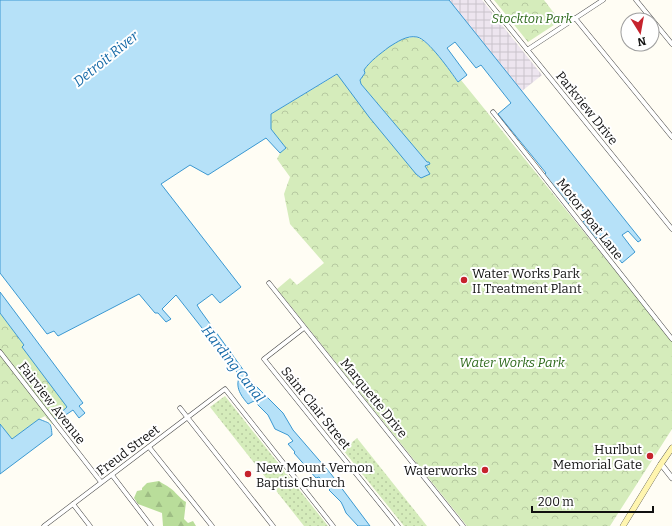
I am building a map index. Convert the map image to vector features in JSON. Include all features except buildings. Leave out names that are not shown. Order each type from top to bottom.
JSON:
[{"type":"main road","points":[[625,525],[672,448]]},
{"type":"street","name":"Parkview Drive","points":[[487,0],[672,229]]},
{"type":"street","points":[[527,50],[602,0]]},
{"type":"street","points":[[636,0],[672,44]]},
{"type":"street","points":[[575,18],[672,137]]},
{"type":"street","name":"Motor Boat Lane","points":[[492,112],[672,339]]},
{"type":"street","name":"Marquette Drive","points":[[269,283],[463,526]]},
{"type":"street","name":"Saint Clair Street","points":[[304,328],[264,359],[398,526]]},
{"type":"street","name":"Fairview Avenue","points":[[0,352],[102,482]]},
{"type":"street","name":"Freud Street","points":[[44,526],[225,389],[333,526]]},
{"type":"street","points":[[180,408],[273,526]]},
{"type":"street","points":[[149,447],[212,526]]},
{"type":"street","points":[[661,464],[672,478]]},
{"type":"street","points":[[112,475],[151,526]]},
{"type":"street","points":[[73,504],[90,526]]},
{"type":"shaded area","points":[[449,0],[482,0],[542,75],[522,91]]},
{"type":"green space","name":"Stockton Park","points":[[494,0],[544,0],[560,21],[528,42]]},
{"type":"green space","name":"Water Works Park","points":[[414,37],[426,43],[438,55],[458,82],[461,80],[672,341],[672,429],[610,526],[467,526],[277,289],[290,278],[297,285],[324,263],[290,224],[284,194],[290,177],[277,159],[280,153],[286,148],[271,129],[271,114],[338,74],[370,117],[419,177],[427,162],[361,84],[360,80],[365,73],[364,70],[367,66],[387,48],[401,39]]},
{"type":"green space","points":[[0,313],[24,345],[22,347],[68,407],[56,418],[58,420],[52,424],[45,416],[12,439],[0,424]]},
{"type":"green space","points":[[225,396],[328,526],[304,526],[210,407]]},
{"type":"green space","points":[[357,438],[427,526],[404,526],[343,450]]},
{"type":"green space","points":[[159,481],[186,502],[184,519],[188,523],[193,521],[196,526],[163,526],[162,513],[138,504],[134,498],[137,491],[142,490],[147,483]]},
{"type":"water","points":[[0,0],[449,0],[641,240],[638,242],[628,231],[622,235],[635,252],[622,263],[600,235],[595,239],[582,223],[588,217],[573,199],[567,205],[543,176],[546,173],[498,114],[511,103],[481,65],[476,68],[455,42],[447,48],[467,75],[458,82],[433,49],[422,39],[417,37],[406,38],[389,47],[366,67],[364,70],[365,73],[360,80],[361,84],[427,162],[429,162],[430,164],[425,166],[430,174],[421,178],[416,174],[369,117],[337,74],[271,114],[271,129],[286,148],[280,153],[266,138],[208,175],[190,165],[161,184],[241,287],[220,303],[212,294],[197,305],[252,382],[283,413],[293,430],[331,474],[370,526],[358,526],[346,513],[341,502],[329,490],[330,489],[319,477],[316,478],[294,453],[295,452],[288,444],[293,441],[288,435],[275,429],[268,415],[254,401],[248,404],[238,388],[238,380],[240,376],[205,332],[203,335],[202,328],[176,295],[162,309],[171,319],[166,322],[158,313],[155,313],[139,294],[58,336],[54,331],[47,334],[0,273]]},
{"type":"water","points":[[0,292],[83,403],[79,406],[85,413],[79,418],[73,410],[58,420],[55,418],[67,407],[22,347],[24,345],[0,313]]},
{"type":"water","points":[[39,419],[50,425],[52,435],[0,474],[0,424],[12,439]]},
{"type":"place","name":"Water Works Park II Treatment Plant","points":[[464,280]]},
{"type":"place","name":"Hurlbut Memorial Gate","points":[[650,456]]},
{"type":"place","name":"Waterworks","points":[[485,470]]},
{"type":"place","name":"New Mount Vernon Baptist Church","points":[[248,474]]},
{"type":"water label","name":"Detroit River","points":[[106,59]]},
{"type":"water label","name":"Harding Canal","points":[[233,364]]}]
